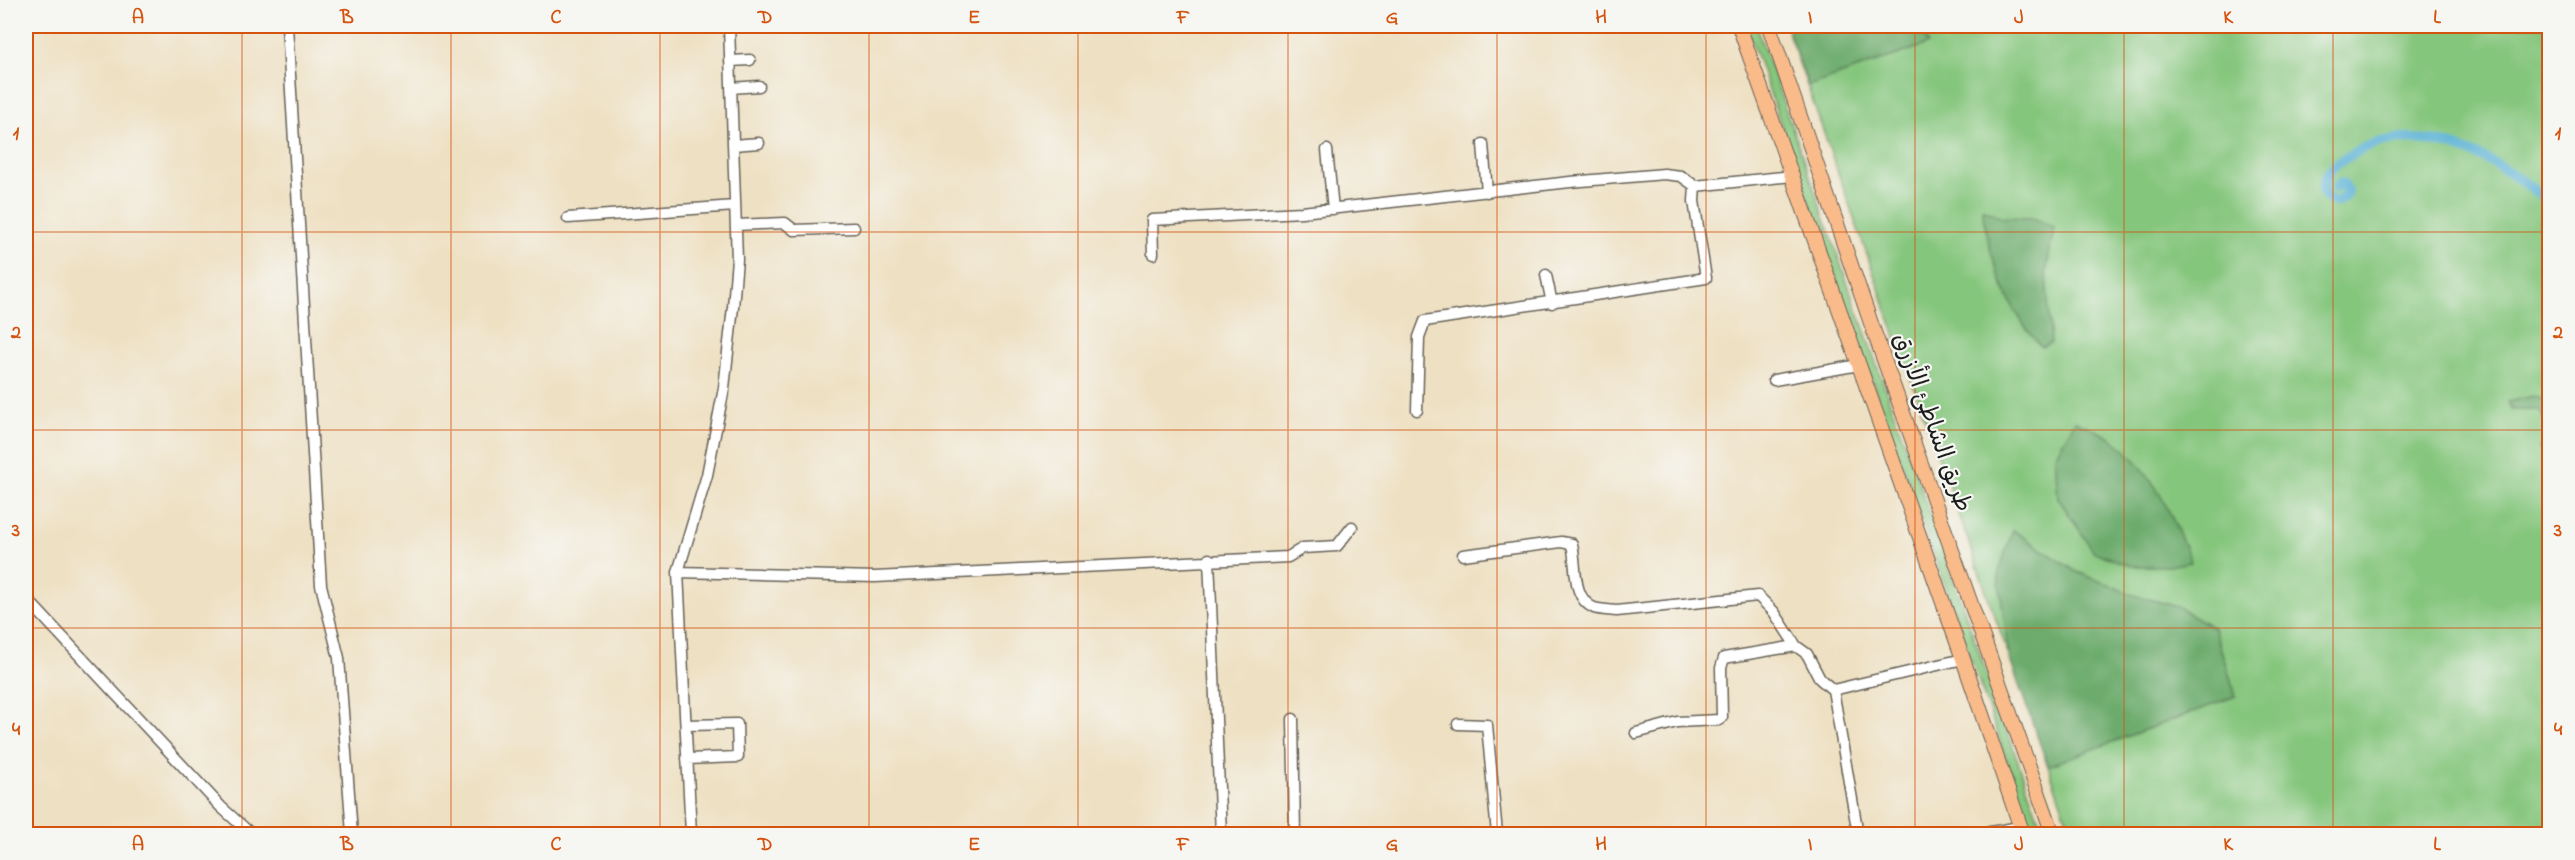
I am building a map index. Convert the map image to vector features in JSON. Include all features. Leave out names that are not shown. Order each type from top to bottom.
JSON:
[{"type":"main road","name":"طريق الشاطئ الأزرق","points":[[1738,26],[2022,831]]},
{"type":"main road","name":"طريق الشاطئ الأزرق","points":[[1769,26],[1873,329],[2054,834]]},
{"type":"street","points":[[287,26],[321,585],[339,658],[352,834]]},
{"type":"street","points":[[691,834],[678,572],[707,475],[724,388],[737,260],[729,26]]},
{"type":"street","points":[[730,61],[750,60]]},
{"type":"street","points":[[731,88],[759,86]]},
{"type":"street","points":[[733,145],[759,144]]},
{"type":"street","points":[[1483,144],[1487,192]]},
{"type":"street","points":[[1326,150],[1333,209]]},
{"type":"street","points":[[1153,254],[1152,220],[1333,209],[1664,174],[1681,176],[1695,186],[1792,176]]},
{"type":"street","points":[[1417,410],[1419,337],[1425,321],[1706,278],[1694,201],[1695,186]]},
{"type":"street","points":[[568,218],[735,206]]},
{"type":"street","points":[[736,225],[785,223],[794,230],[854,228]]},
{"type":"street","points":[[1546,275],[1552,303]]},
{"type":"street","points":[[1774,380],[1859,365]]},
{"type":"street","points":[[678,572],[875,577],[1209,559],[1288,557],[1303,548],[1337,546],[1352,527]]},
{"type":"street","points":[[1463,555],[1561,542],[1572,544],[1576,559],[1576,583],[1582,599],[1594,608],[1617,611],[1758,596],[1774,612],[1796,646],[1807,654],[1820,679],[1833,690],[1858,834]]},
{"type":"street","points":[[1209,559],[1221,834]]},
{"type":"street","points":[[26,598],[221,807],[251,834]]},
{"type":"street","points":[[1636,733],[1677,722],[1719,720],[1722,717],[1720,668],[1724,658],[1796,646]]},
{"type":"street","points":[[1833,690],[1963,659]]},
{"type":"street","points":[[1293,719],[1295,834]]},
{"type":"street","points":[[686,725],[737,724],[738,758],[687,759]]},
{"type":"street","points":[[1458,724],[1487,725],[1497,834]]},
{"type":"street","points":[[1979,834],[2022,831]]},
{"type":"green space","points":[[1746,26],[1756,26],[2044,834],[2033,834]]},
{"type":"green space","points":[[1786,26],[2549,26],[2549,834],[2072,834]]},
{"type":"green space","points":[[1786,26],[1922,26],[1928,44],[1808,86]]},
{"type":"green space","points":[[1982,208],[2001,217],[2033,218],[2054,227],[2046,273],[2051,343],[2041,347],[2018,316],[2009,299],[1989,246]]},
{"type":"green space","points":[[2533,396],[2549,402],[2549,434],[2540,410],[2511,410],[2508,402]]},
{"type":"green space","points":[[2075,421],[2112,439],[2142,468],[2170,512],[2191,562],[2168,566],[2131,566],[2094,552],[2058,498],[2055,456]]},
{"type":"green space","points":[[2550,444],[2549,476],[2539,447]]},
{"type":"green space","points":[[2013,530],[2075,571],[2131,594],[2178,607],[2214,628],[2236,696],[2048,766],[2009,657],[1998,574]]},
{"type":"waterway","points":[[2336,188],[2340,183],[2347,191],[2344,198],[2336,202],[2325,195],[2324,182],[2332,168],[2353,154],[2377,143],[2404,139],[2431,141],[2484,158],[2509,172],[2550,205]]}]
